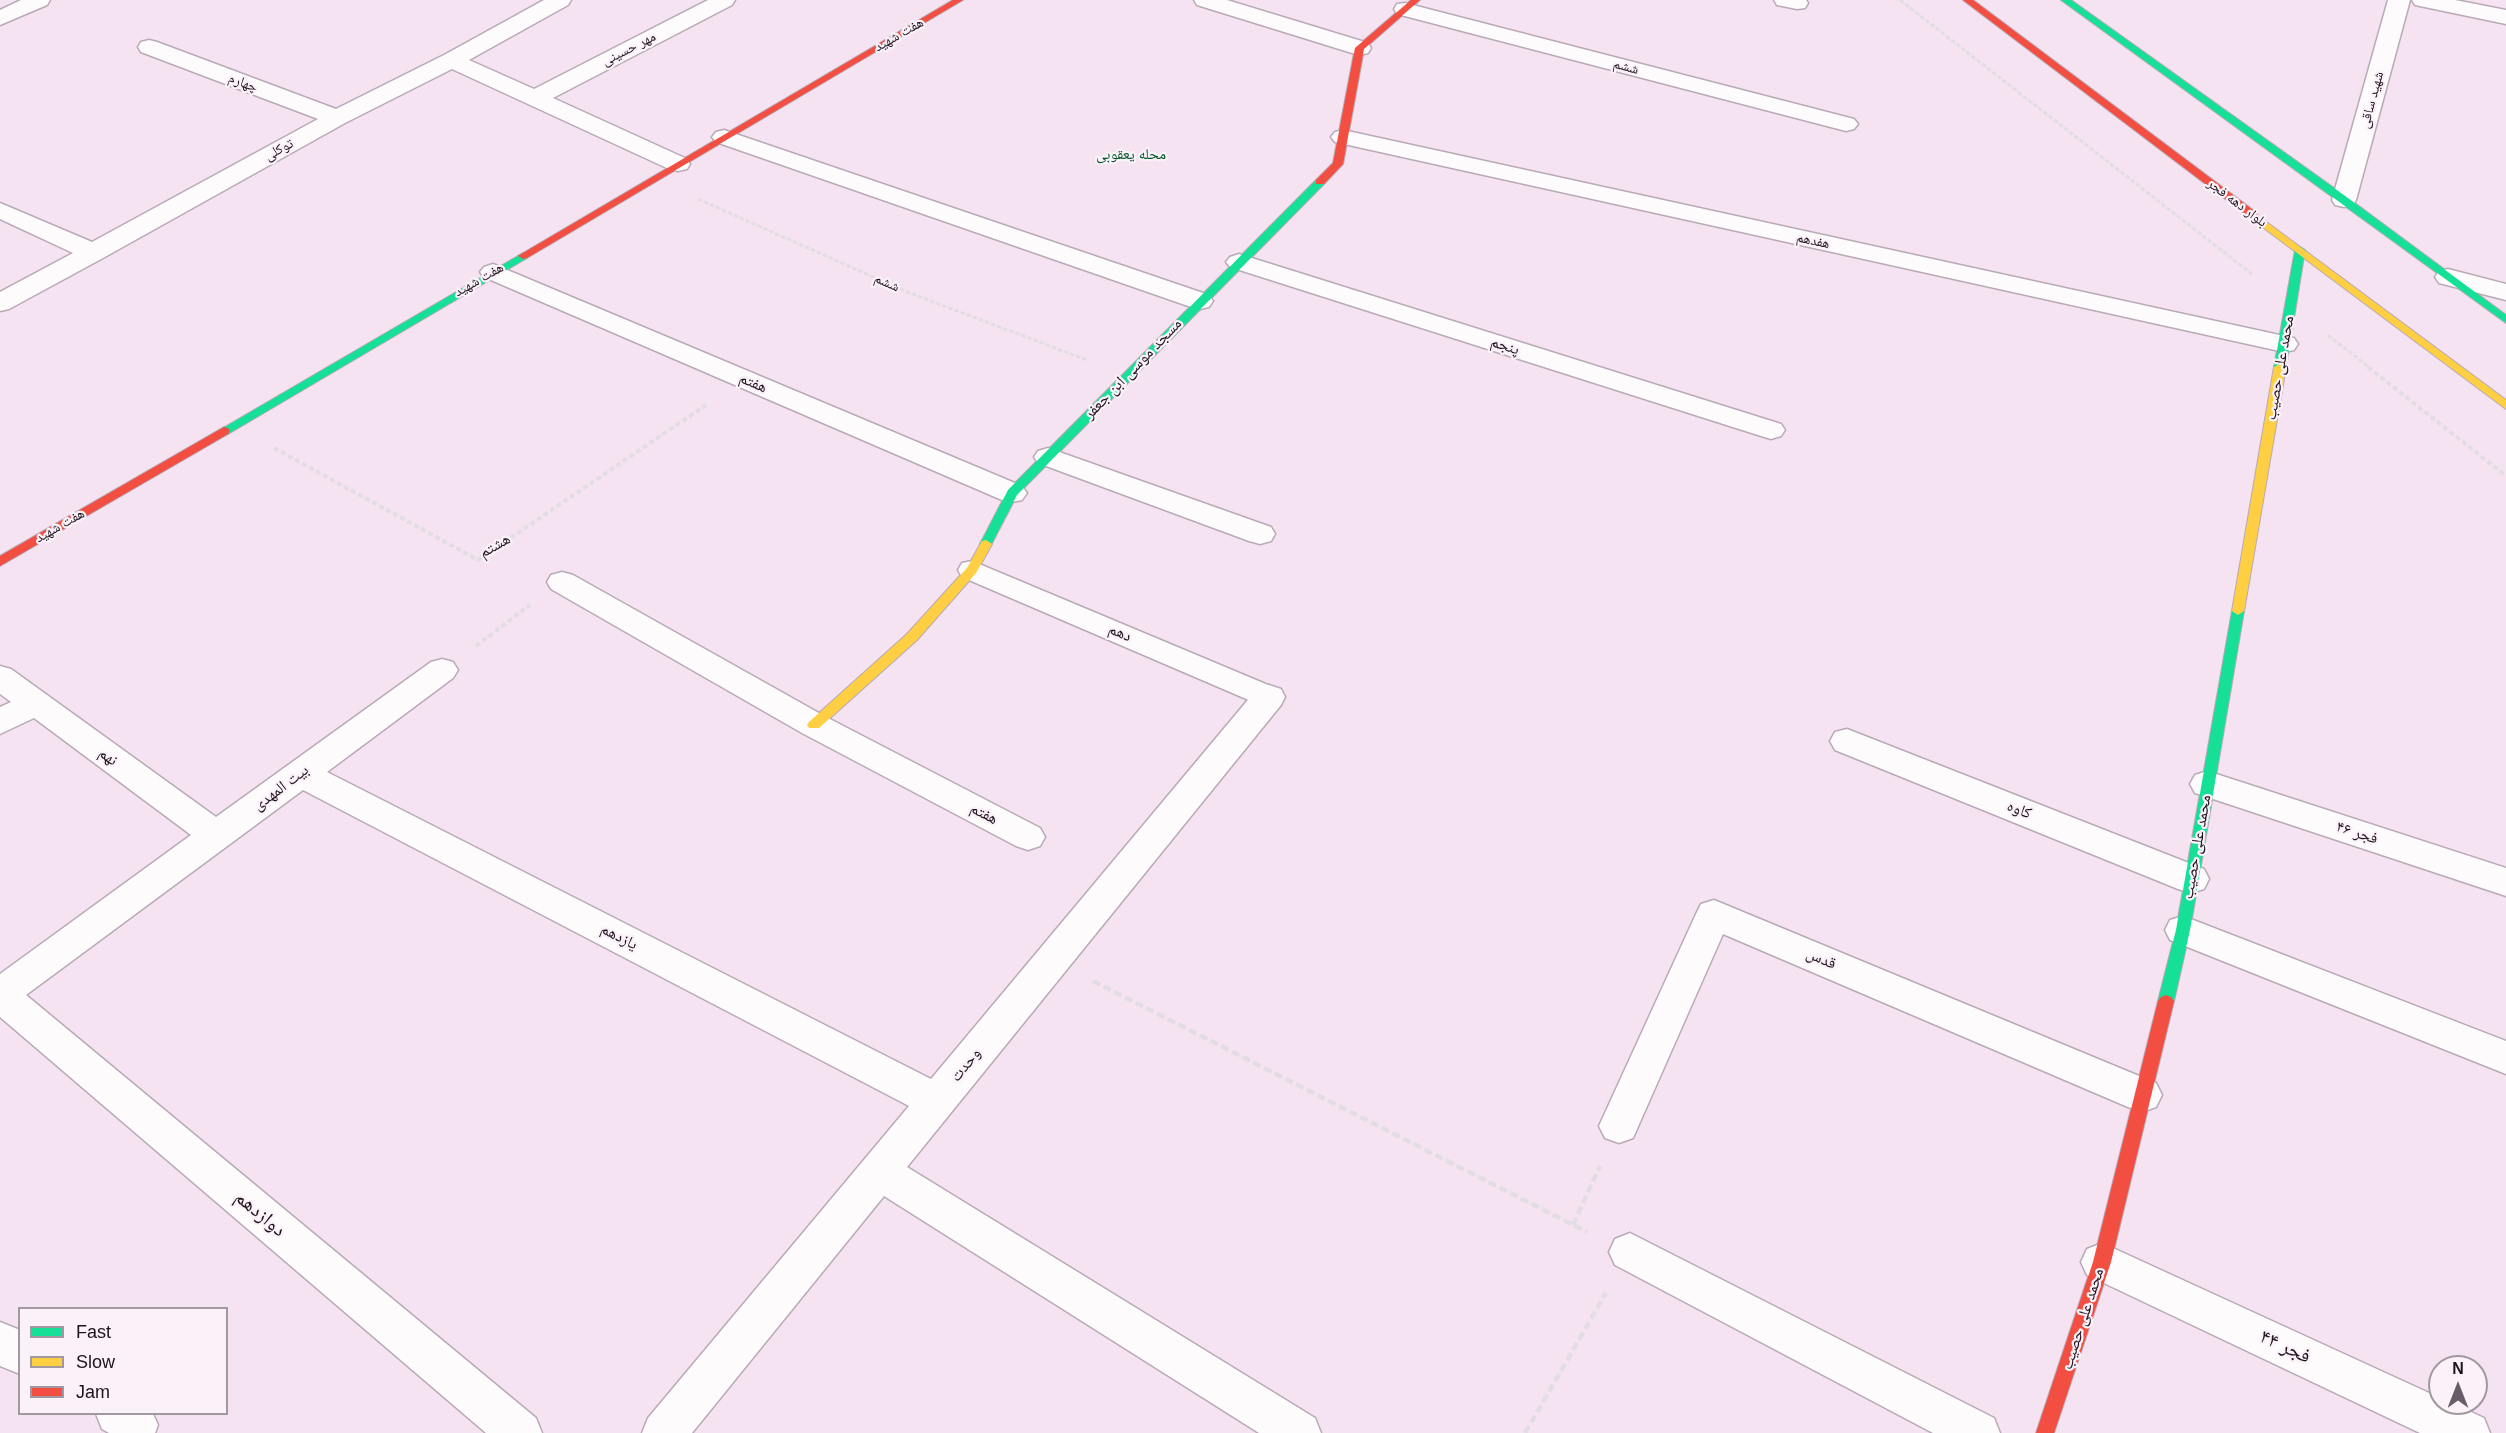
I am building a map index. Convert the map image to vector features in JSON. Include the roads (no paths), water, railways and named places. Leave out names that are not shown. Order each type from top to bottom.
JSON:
[{"type":"street","points":[[0,18],[39,0]]},
{"type":"street","name":"توکلی","points":[[0,303],[338,118],[452,60],[560,0]]},
{"type":"street","name":"مهر حسینی","points":[[535,98],[724,0]]},
{"type":"street","name":"هفت شهید","points":[[0,562],[959,0]]},
{"type":"street","points":[[1205,0],[1360,48],[1411,5]]},
{"type":"street","name":"بلوار دهه فجر","points":[[1967,0],[2506,406]]},
{"type":"street","points":[[2065,0],[2344,200],[2506,320]]},
{"type":"street","name":"شهید ساقی","points":[[2344,200],[2399,0]]},
{"type":"street","points":[[2423,0],[2506,17]]},
{"type":"street","name":"ششم","points":[[1411,5],[1846,124]]},
{"type":"street","name":"چهارم","points":[[149,48],[338,118]]},
{"type":"street","name":"مسجد موسی ابن جعفر","points":[[814,725],[912,637],[972,570],[1012,493],[1338,164],[1360,48]]},
{"type":"street","points":[[452,60],[678,164]]},
{"type":"street","points":[[724,136],[1200,301]]},
{"type":"street","name":"هفدهم","points":[[1343,137],[2284,344]]},
{"type":"street","points":[[0,210],[94,253]]},
{"type":"street","name":"محمد علی حصیب","points":[[2045,1433],[2102,1262],[2182,930],[2300,250]]},
{"type":"street","name":"پنجم","points":[[1239,262],[1771,430]]},
{"type":"street","name":"هفتم","points":[[494,272],[1012,493]]},
{"type":"street","points":[[2448,277],[2506,292]]},
{"type":"street","points":[[1048,457],[1260,534]]},
{"type":"street","name":"هفتم","points":[[562,582],[814,725],[1028,837]]},
{"type":"street","name":"بیت المهدی","points":[[0,994],[442,670]]},
{"type":"street","name":"نهم","points":[[0,677],[216,836]]},
{"type":"street","name":"وحدت","points":[[664,1433],[1269,697]]},
{"type":"street","points":[[0,722],[35,703]]},
{"type":"street","name":"کاوه","points":[[1847,741],[2192,879]]},
{"type":"street","name":"یازدهم","points":[[301,774],[937,1101]]},
{"type":"street","name":"فجر ۴۶","points":[[2207,784],[2506,882]]},
{"type":"street","name":"قدس","points":[[1618,1126],[1714,914],[2142,1095]]},
{"type":"street","points":[[2182,930],[2506,1058]]},
{"type":"street","name":"دوازدهم","points":[[0,994],[520,1433]]},
{"type":"street","points":[[879,1172],[1299,1433]]},
{"type":"street","points":[[1629,1252],[1978,1433]]},
{"type":"street","name":"فجر ۴۴","points":[[2102,1262],[2468,1433]]},
{"type":"street","points":[[0,1342],[18,1353]]},
{"type":"lane","name":"دهم","points":[[972,570],[1269,697]]},
{"type":"district","name":"محله یعقوبی","points":[[1131,155]]}]
